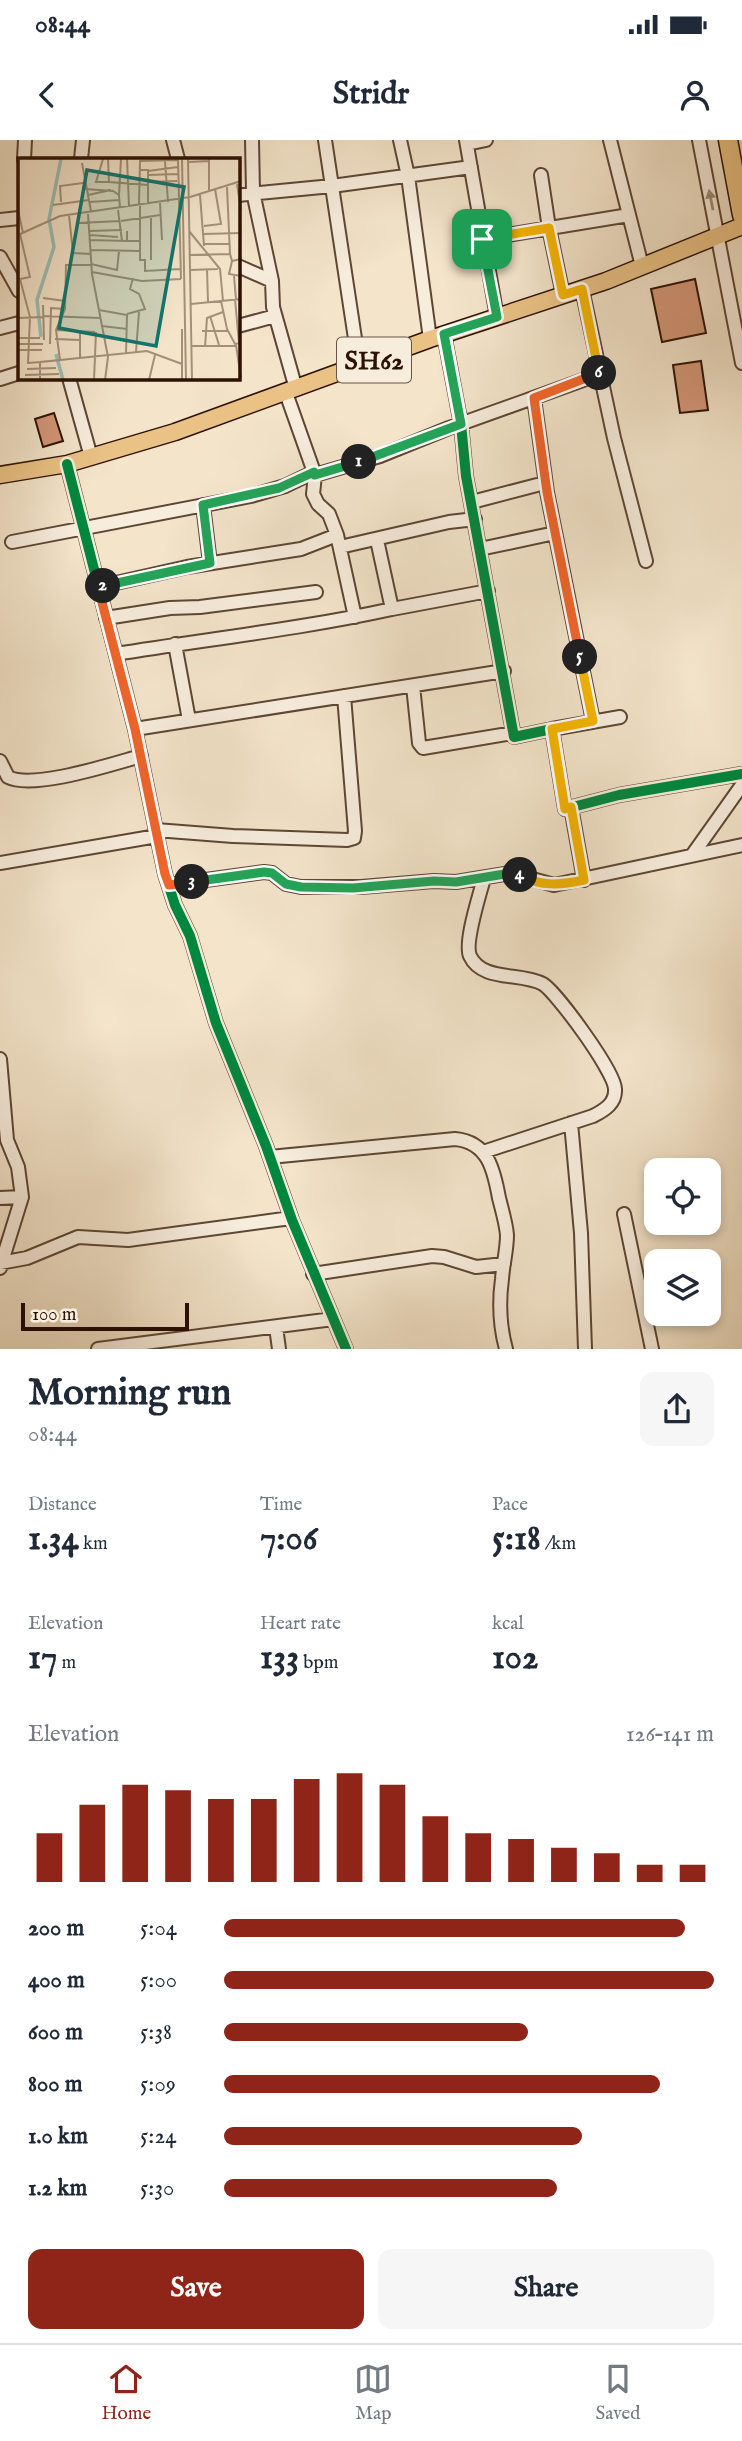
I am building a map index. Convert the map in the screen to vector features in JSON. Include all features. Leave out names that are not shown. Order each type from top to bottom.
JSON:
[{"type":"highway","points":[[728,140],[742,215]]},
{"type":"main road","name":"SH62","points":[[0,475],[67,464],[176,432],[437,336],[582,289],[742,226]]},
{"type":"street","points":[[24,158],[25,140]]},
{"type":"street","points":[[81,158],[83,140]]},
{"type":"street","points":[[173,140],[174,158]]},
{"type":"street","points":[[252,140],[253,194],[272,281],[272,307],[291,391],[315,474],[313,494],[318,504],[329,514],[339,541],[355,617]]},
{"type":"street","points":[[325,140],[359,365]]},
{"type":"street","points":[[400,140],[437,336],[461,424],[472,502],[514,737],[620,717]]},
{"type":"street","points":[[486,140],[467,142],[497,317]]},
{"type":"street","points":[[610,140],[642,266]]},
{"type":"street","points":[[699,140],[742,363]]},
{"type":"street","points":[[240,195],[332,186],[471,167]]},
{"type":"street","points":[[541,175],[563,295]]},
{"type":"street","points":[[482,239],[629,215]]},
{"type":"street","points":[[0,220],[18,218]]},
{"type":"street","points":[[0,257],[18,285]]},
{"type":"street","points":[[240,267],[272,281]]},
{"type":"street","points":[[582,289],[646,561]]},
{"type":"street","points":[[240,325],[275,316]]},
{"type":"street","points":[[0,328],[18,323]]},
{"type":"street","points":[[0,379],[18,373]]},
{"type":"street","points":[[12,542],[279,488],[315,474],[380,456],[600,374]]},
{"type":"street","points":[[70,380],[91,457]]},
{"type":"street","points":[[534,398],[555,533],[593,721]]},
{"type":"street","points":[[67,464],[135,729],[175,905],[190,936],[216,1023],[270,1157],[291,1218],[346,1349]]},
{"type":"street","points":[[472,502],[537,485]]},
{"type":"street","points":[[203,505],[210,563]]},
{"type":"street","points":[[98,587],[210,563],[339,541],[377,540],[449,522],[475,519]]},
{"type":"street","points":[[480,549],[555,533]]},
{"type":"street","points":[[377,540],[392,608]]},
{"type":"street","points":[[116,654],[355,617],[488,591]]},
{"type":"street","points":[[106,618],[316,592]]},
{"type":"street","points":[[175,644],[189,720]]},
{"type":"street","points":[[135,729],[504,671]]},
{"type":"street","points":[[413,686],[419,743],[423,748],[513,733]]},
{"type":"street","points":[[0,863],[157,833],[346,840],[354,838],[344,696]]},
{"type":"street","points":[[552,729],[565,809],[619,794],[742,774]]},
{"type":"street","points":[[0,761],[8,777],[22,782],[94,769],[141,756]]},
{"type":"street","points":[[693,854],[742,785]]},
{"type":"street","points":[[571,807],[584,880]]},
{"type":"street","points":[[169,885],[264,872],[272,873],[286,884],[301,887],[456,882],[516,873],[527,879],[554,885],[742,845]]},
{"type":"street","points":[[483,1152],[593,1116],[609,1106],[616,1091],[613,1079],[597,1052],[546,986],[484,970],[473,961],[468,945],[484,878]]},
{"type":"street","points":[[0,1059],[4,1140],[18,1167],[22,1197],[1,1265]]},
{"type":"street","points":[[571,1123],[581,1233],[585,1349]]},
{"type":"street","points":[[270,1157],[455,1139],[472,1143],[491,1163],[506,1228],[501,1294],[506,1349]]},
{"type":"street","points":[[0,1198],[22,1197]]},
{"type":"street","points":[[624,1214],[652,1349]]},
{"type":"street","points":[[1,1265],[27,1258],[78,1237],[128,1240],[291,1218]]},
{"type":"street","points":[[313,1274],[432,1256],[444,1256],[476,1266],[504,1264]]},
{"type":"street","points":[[98,1349],[162,1345],[333,1319]]},
{"type":"street","points":[[276,1327],[279,1349]]},
{"type":"building","points":[[695,279],[706,333],[662,342],[651,289]]},
{"type":"building","points":[[701,361],[708,410],[680,413],[673,365]]},
{"type":"building","points":[[54,413],[63,441],[43,447],[35,419]]},
{"type":"cycle path","points":[[444,334],[461,424],[466,476],[514,737],[552,729],[565,809],[619,795],[742,774]]},
{"type":"cycle path","points":[[67,464],[135,729],[165,874],[175,905],[190,936],[216,1023],[266,1146],[292,1220],[346,1349]]},
{"type":"route","points":[[549,228],[563,295],[582,289],[600,374],[534,398],[547,492],[593,721],[552,729],[565,809],[571,807],[584,880],[549,885],[511,873],[456,882],[441,880],[361,887],[301,887],[286,884],[272,873],[264,872],[169,885],[135,729],[98,587],[210,563],[203,505],[279,488],[314,472],[315,475],[380,456],[461,424],[444,334],[497,317],[482,239],[549,228]]}]
